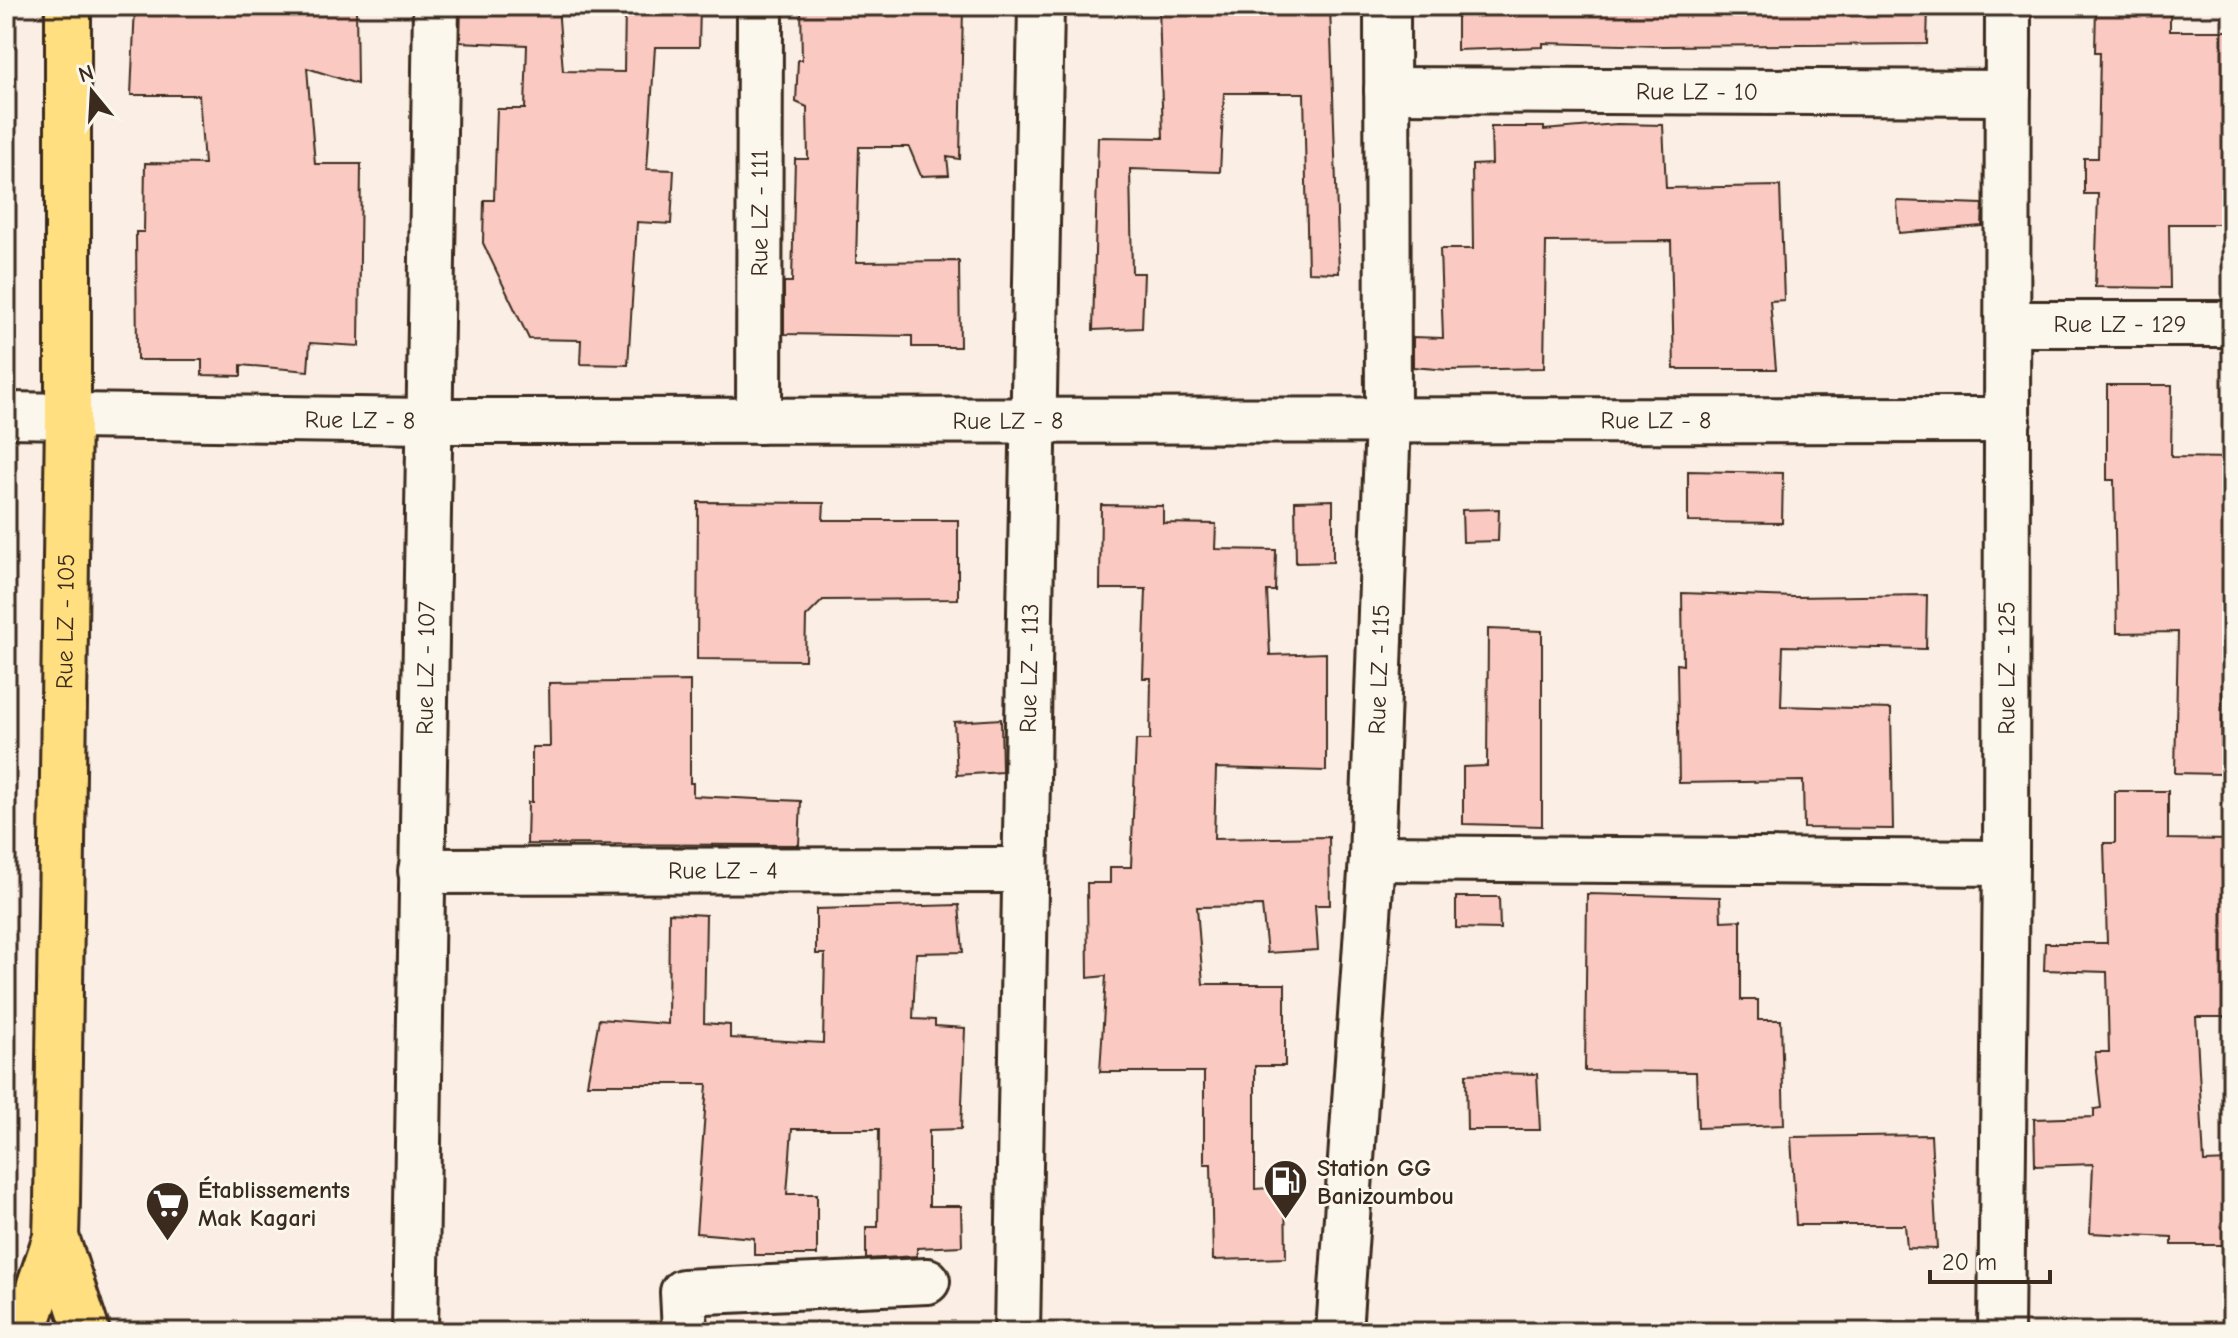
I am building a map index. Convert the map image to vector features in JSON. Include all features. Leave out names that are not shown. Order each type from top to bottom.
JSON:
[{"type":"main road","name":"Rue LZ - 105","points":[[24,1332],[56,1237],[61,1065],[68,416],[68,6]]},
{"type":"main road","name":"Rue LZ - 105","points":[[56,1237],[87,1332]]},
{"type":"street","name":"Rue LZ - 107","points":[[415,1332],[436,6]]},
{"type":"street","name":"Rue LZ - 111","points":[[759,421],[760,6]]},
{"type":"street","name":"Rue LZ - 113","points":[[1017,1332],[1041,6]]},
{"type":"street","name":"Rue LZ - 115","points":[[1339,1332],[1372,858],[1388,420],[1387,6]]},
{"type":"street","name":"Rue LZ - 125","points":[[2001,1332],[2006,863],[2008,6]]},
{"type":"street","name":"Rue LZ - 10","points":[[1387,90],[2008,93]]},
{"type":"street","name":"Rue LZ - 129","points":[[2008,324],[2232,324]]},
{"type":"street","name":"Rue LZ - 8","points":[[6,415],[429,421],[2008,420]]},
{"type":"street","points":[[1372,858],[2006,863]]},
{"type":"street","name":"Rue LZ - 4","points":[[421,871],[1025,870]]},
{"type":"street","points":[[685,1332],[683,1292],[927,1281]]},
{"type":"building","points":[[135,6],[356,6],[357,84],[307,68],[315,164],[361,164],[359,346],[310,343],[308,371],[241,365],[241,376],[202,375],[202,360],[137,360],[136,232],[144,232],[145,163],[204,164],[199,95],[131,95]]},
{"type":"building","points":[[461,6],[558,6],[563,71],[624,72],[625,6],[700,6],[699,47],[655,47],[647,169],[674,170],[671,224],[637,222],[628,365],[580,364],[581,340],[529,339],[483,243],[484,200],[494,200],[497,109],[525,109],[527,45],[460,42]]},
{"type":"building","points":[[801,6],[963,6],[960,159],[947,157],[949,175],[921,176],[909,147],[859,147],[856,262],[959,261],[960,347],[912,347],[912,336],[784,334],[784,282],[792,282],[795,159],[808,159],[807,107],[796,102],[798,60],[802,60]]},
{"type":"building","points":[[1159,6],[1330,6],[1339,273],[1308,272],[1304,93],[1224,93],[1220,172],[1130,169],[1132,273],[1144,273],[1142,328],[1093,330],[1098,137],[1163,138]]},
{"type":"building","points":[[1928,6],[1927,44],[1662,46],[1543,43],[1543,47],[1457,50],[1457,8]]},
{"type":"building","points":[[2096,6],[2170,6],[2170,31],[2232,31],[2232,224],[2169,224],[2170,288],[2095,287],[2098,194],[2084,194],[2084,158],[2098,158],[2100,52],[2095,52]]},
{"type":"building","points":[[1617,124],[1663,125],[1666,188],[1780,186],[1784,300],[1770,301],[1776,369],[1674,369],[1671,241],[1546,242],[1544,368],[1448,370],[1413,367],[1413,337],[1443,338],[1440,249],[1473,249],[1472,165],[1492,164],[1491,127],[1544,127],[1544,130]]},
{"type":"building","points":[[1897,201],[1983,204],[1982,226],[1899,233]]},
{"type":"building","points":[[2107,385],[2172,385],[2171,457],[2232,458],[2232,511],[2226,511],[2227,571],[2232,571],[2232,669],[2223,668],[2221,774],[2175,773],[2178,632],[2117,633],[2114,480],[2107,480]]},
{"type":"building","points":[[1688,471],[1783,473],[1782,523],[1688,522]]},
{"type":"building","points":[[1333,500],[1333,562],[1296,563],[1295,501]]},
{"type":"building","points":[[698,502],[824,503],[823,520],[958,520],[958,599],[823,600],[806,617],[805,660],[697,659]]},
{"type":"building","points":[[1101,505],[1163,506],[1163,523],[1216,524],[1215,549],[1276,550],[1275,591],[1267,591],[1270,655],[1326,653],[1326,771],[1216,768],[1214,839],[1329,837],[1330,905],[1315,905],[1318,950],[1267,953],[1262,906],[1197,907],[1203,984],[1285,984],[1285,1066],[1255,1066],[1255,1189],[1285,1187],[1286,1258],[1213,1260],[1211,1164],[1204,1164],[1204,1072],[1100,1072],[1106,976],[1088,978],[1087,883],[1110,883],[1110,867],[1131,867],[1136,740],[1150,740],[1151,678],[1143,678],[1146,589],[1100,589]]},
{"type":"building","points":[[1499,509],[1498,541],[1463,542],[1462,510]]},
{"type":"building","points":[[1682,593],[1794,597],[1927,595],[1926,649],[1783,646],[1781,706],[1891,709],[1893,829],[1804,828],[1803,781],[1679,783],[1677,664],[1683,665]]},
{"type":"building","points":[[1488,629],[1542,631],[1542,826],[1463,824],[1463,767],[1487,766]]},
{"type":"building","points":[[690,681],[690,783],[693,783],[693,796],[801,801],[799,845],[527,844],[528,802],[532,802],[532,747],[550,747],[549,683]]},
{"type":"building","points":[[1001,719],[1002,772],[957,775],[954,722]]},
{"type":"building","points":[[2115,791],[2168,791],[2168,839],[2232,840],[2232,1017],[2196,1017],[2204,1162],[2232,1161],[2232,1245],[2172,1245],[2172,1237],[2090,1233],[2093,1164],[2035,1166],[2034,1119],[2094,1117],[2094,1109],[2101,1108],[2095,1052],[2109,1052],[2107,972],[2044,970],[2045,943],[2107,943],[2104,843],[2115,843]]},
{"type":"building","points":[[1587,894],[1720,897],[1721,921],[1741,920],[1741,1000],[1758,1000],[1758,1020],[1781,1020],[1784,1125],[1698,1128],[1696,1072],[1585,1071]]},
{"type":"building","points":[[1456,897],[1499,897],[1500,929],[1456,928]]},
{"type":"building","points":[[959,905],[963,952],[916,953],[913,1019],[935,1020],[935,1026],[965,1028],[961,1129],[929,1130],[929,1206],[961,1206],[962,1246],[917,1248],[917,1256],[866,1259],[866,1227],[878,1227],[879,1129],[792,1129],[787,1194],[817,1194],[817,1255],[754,1255],[754,1238],[696,1233],[707,1084],[587,1084],[599,1019],[668,1024],[669,913],[706,915],[704,1023],[730,1025],[730,1038],[823,1043],[825,954],[816,954],[816,909]]},
{"type":"building","points":[[1466,1074],[1537,1074],[1540,1130],[1467,1130]]},
{"type":"building","points":[[1931,1135],[1937,1249],[1907,1248],[1905,1225],[1796,1225],[1791,1137]]},
{"type":"place","name":"Station GG Banizoumbou","points":[[1286,1221]]},
{"type":"place","name":"Établissements Mak Kagari","points":[[167,1243]]}]
